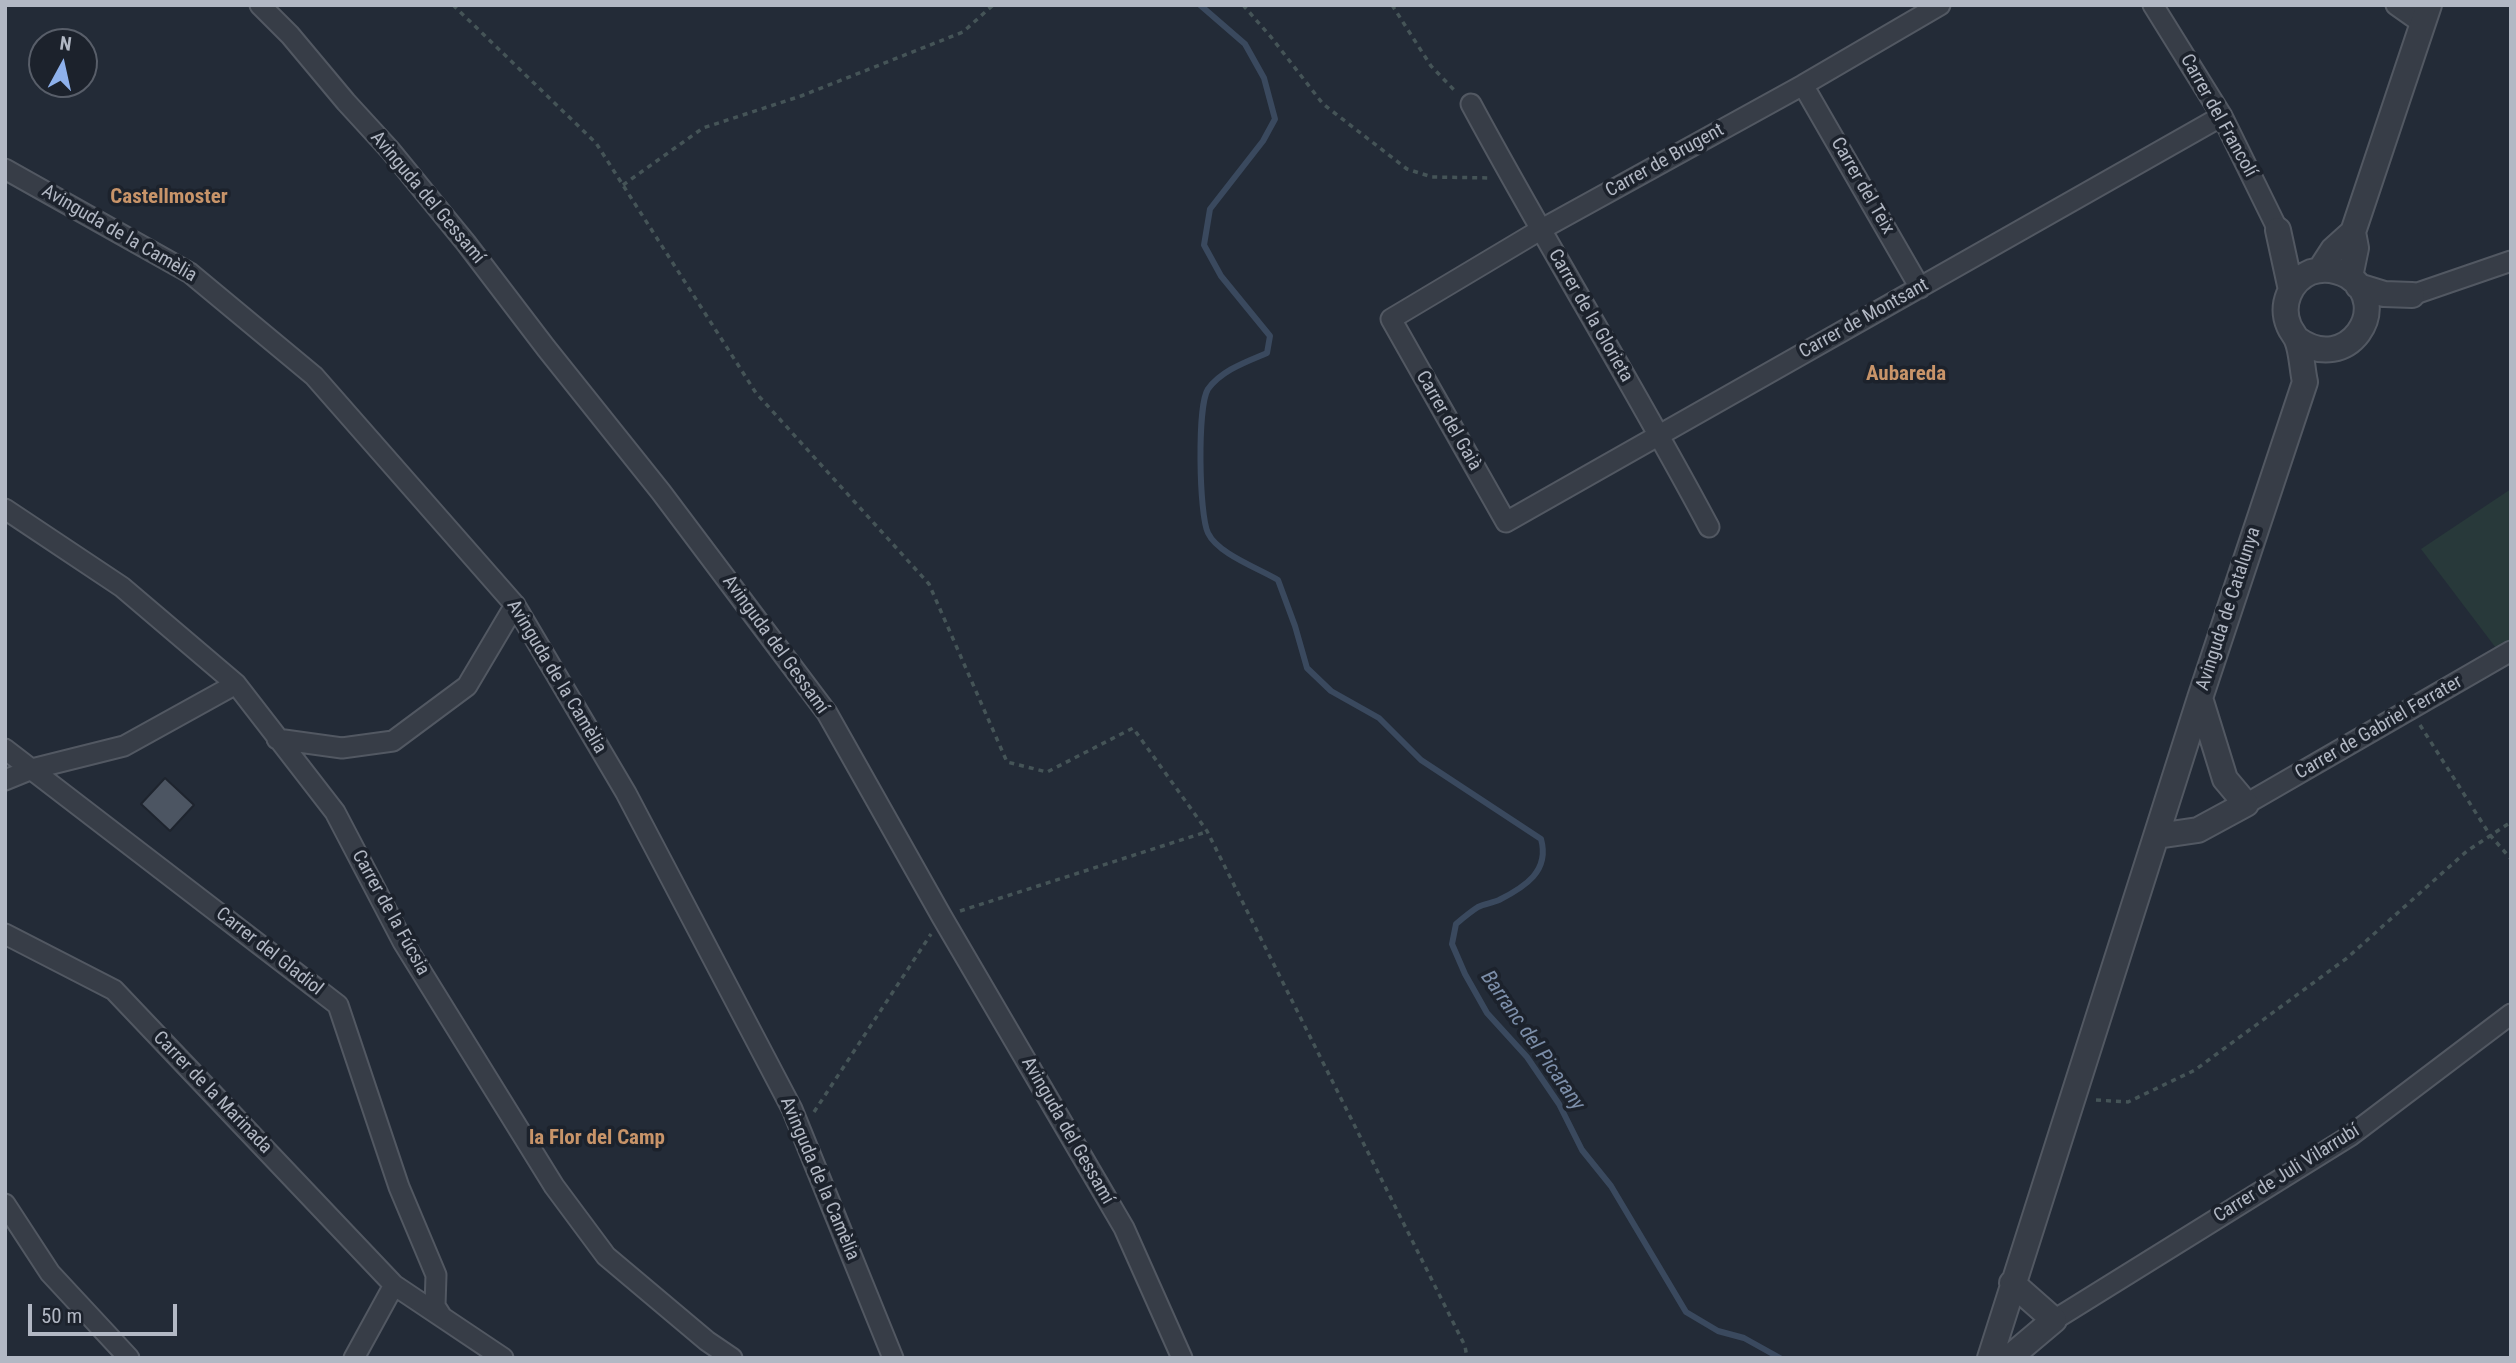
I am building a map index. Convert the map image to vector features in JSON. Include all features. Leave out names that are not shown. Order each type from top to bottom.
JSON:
[{"type":"street","name":"Avinguda del Gessamí","points":[[260,5],[290,35],[390,150],[466,243],[662,492],[827,713],[942,917],[1124,1228],[1182,1358]]},
{"type":"street","name":"Carrer de Brugent","points":[[1391,319],[1540,230],[1803,85],[1940,5]]},
{"type":"street","name":"Carrer del Francolí","points":[[2153,5],[2222,116],[2278,230]]},
{"type":"street","points":[[2297,339],[2305,382],[2314,376],[2318,366],[2352,341],[2361,331],[2366,317],[2364,296],[2354,282],[2356,248],[2353,232],[2426,15],[2396,5]]},
{"type":"street","name":"Carrer del Teix","points":[[1803,85],[1920,288]]},
{"type":"street","name":"Carrer de la Glorieta","points":[[1475,110],[1540,230],[1660,435],[1709,527]]},
{"type":"street","name":"Carrer de Montsant","points":[[1506,522],[2222,116]]},
{"type":"street","name":"Avinguda de la Camèlia","points":[[5,169],[190,273],[314,376],[515,605],[626,793],[792,1109],[887,1355]]},
{"type":"street","points":[[2278,230],[2316,271],[2340,272],[2354,282],[2385,294],[2412,295]]},
{"type":"street","points":[[2278,230],[2291,290]]},
{"type":"street","points":[[2339,348],[2317,350],[2297,339],[2289,328],[2286,302],[2300,279],[2316,271],[2333,250],[2353,232]]},
{"type":"street","points":[[2366,317],[2384,306],[2412,295],[2511,261]]},
{"type":"street","name":"Carrer del Gaià","points":[[1391,319],[1506,522]]},
{"type":"street","name":"Avinguda de Catalunya","points":[[1990,1358],[2200,698],[2305,382]]},
{"type":"street","name":"Carrer de la Fúcsia","points":[[5,509],[122,587],[236,684],[335,812],[403,942],[554,1186],[606,1256],[707,1341],[732,1358]]},
{"type":"street","points":[[277,739],[342,748],[393,741],[467,686],[515,605]]},
{"type":"street","name":"Carrer de Gabriel Ferrater","points":[[2246,804],[2511,650]]},
{"type":"street","points":[[5,780],[32,769],[124,746],[236,684]]},
{"type":"street","points":[[2157,836],[2198,830],[2246,804],[2225,779],[2200,698]]},
{"type":"street","name":"Carrer del Gladiol","points":[[5,749],[338,1005],[399,1187],[436,1275],[435,1306],[442,1317]]},
{"type":"street","points":[[2198,830],[2225,779]]},
{"type":"street","name":"Carrer de la Marinada","points":[[5,934],[114,990],[394,1284],[503,1358]]},
{"type":"street","name":"Carrer de Juli Vilarrubí","points":[[2054,1320],[2350,1136],[2511,1014]]},
{"type":"street","points":[[5,1204],[50,1273],[129,1358]]},
{"type":"street","points":[[2009,1358],[2054,1320],[2012,1283]]},
{"type":"street","points":[[354,1358],[394,1284]]},
{"type":"path","points":[[453,5],[596,143],[756,393],[929,584],[1007,762],[1048,772],[1133,728],[1207,831],[1465,1346],[1467,1358]]},
{"type":"path","points":[[623,185],[703,128],[801,96],[963,32],[993,5]]},
{"type":"path","points":[[1242,5],[1271,37],[1323,104],[1407,169],[1432,177],[1512,178]]},
{"type":"path","points":[[1392,5],[1431,66],[1475,110]]},
{"type":"path","points":[[2411,710],[2490,835],[2511,859]]},
{"type":"path","points":[[2072,1099],[2128,1102],[2194,1069],[2347,958],[2467,850],[2511,822]]},
{"type":"shaded area","points":[[2511,489],[2511,650],[2502,656],[2421,549]]},
{"type":"building","points":[[165,778],[194,805],[170,831],[141,804]]},
{"type":"waterway","name":"Barranc del Picarany","points":[[1200,5],[1245,44],[1264,78],[1275,119],[1263,141],[1210,209],[1204,245],[1221,276],[1270,336],[1267,353],[1220,377],[1208,389],[1204,399],[1201,461],[1203,505],[1208,533],[1220,548],[1278,580],[1307,668],[1331,691],[1379,718],[1421,760],[1541,839],[1542,860],[1533,877],[1509,895],[1478,907],[1456,924],[1452,944],[1465,974],[1487,1013],[1527,1057],[1559,1104],[1582,1150],[1611,1186],[1686,1312],[1718,1331],[1744,1338],[1780,1358]]},
{"type":"district","name":"Castellmoster","points":[[169,198]]},
{"type":"district","name":"Aubareda","points":[[1906,375]]},
{"type":"district","name":"la Flor del Camp","points":[[597,1139]]}]
